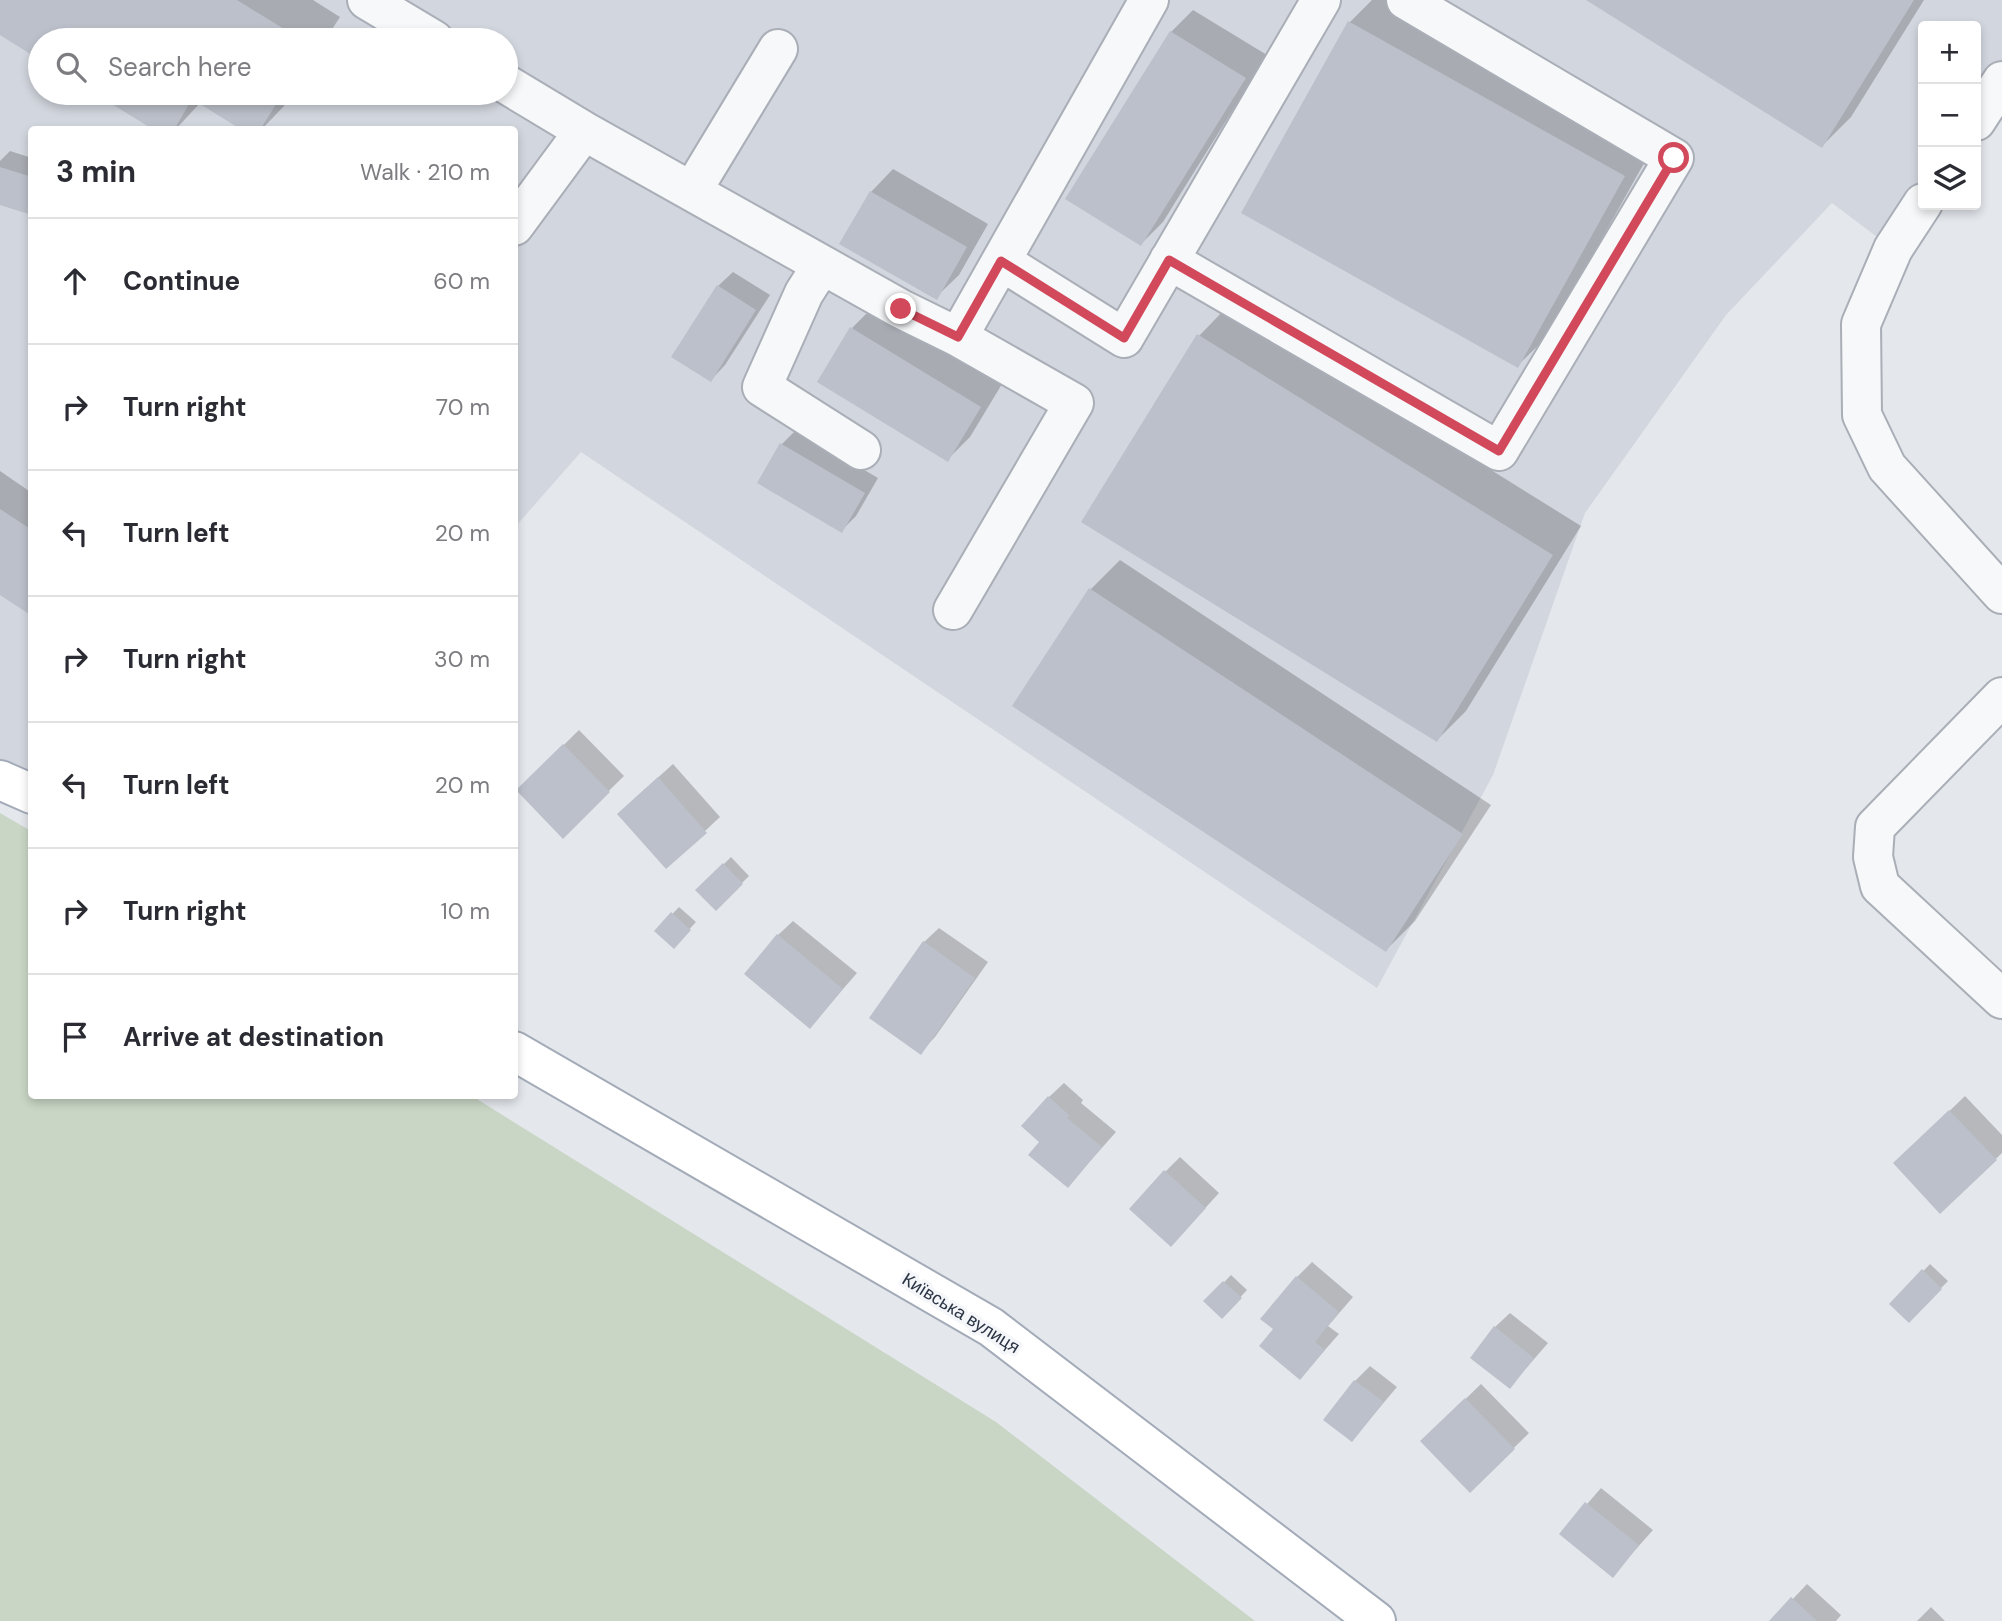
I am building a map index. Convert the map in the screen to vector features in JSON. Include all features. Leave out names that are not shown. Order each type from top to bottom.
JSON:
[{"type":"main road","points":[[0,780],[28,792]]},
{"type":"main road","name":"Київська вулиця","points":[[518,1053],[991,1327],[1376,1621]]},
{"type":"street","points":[[367,0],[413,28]]},
{"type":"street","points":[[958,337],[1149,0]]},
{"type":"street","points":[[1001,261],[1124,338],[1321,0]]},
{"type":"street","points":[[1169,260],[1499,451],[1674,158],[1406,0]]},
{"type":"street","points":[[692,191],[778,49]]},
{"type":"street","points":[[1981,113],[2002,80]]},
{"type":"street","points":[[518,91],[822,265],[958,337],[1074,403],[953,610]]},
{"type":"street","points":[[518,221],[584,131]]},
{"type":"street","points":[[1919,210],[1894,249],[1861,324],[1862,415],[1887,467],[2002,594]]},
{"type":"street","points":[[822,265],[804,293],[762,387],[861,450]]},
{"type":"street","points":[[2002,697],[1875,827],[1873,857],[1881,886],[2002,999]]},
{"type":"shaded area","points":[[0,0],[2002,0],[2002,81],[1981,113],[1981,21],[1918,21],[1918,210],[1893,249],[1832,203],[1726,315],[1585,513],[1493,775],[1377,988],[581,452],[518,524],[518,126],[28,126],[28,776],[0,760]]},
{"type":"green space","points":[[0,813],[28,829],[28,1099],[477,1099],[996,1422],[1255,1621],[0,1621]]},
{"type":"building","points":[[0,0],[237,0],[282,28],[28,28],[28,52],[0,35]]},
{"type":"building","points":[[1586,0],[1914,0],[1822,148]]},
{"type":"building","points":[[1348,21],[1625,176],[1518,368],[1241,213]]},
{"type":"building","points":[[1170,31],[1246,78],[1141,246],[1065,199]]},
{"type":"building","points":[[113,105],[189,105],[176,126],[148,126]]},
{"type":"building","points":[[202,105],[276,105],[262,126],[236,126]]},
{"type":"building","points":[[0,167],[28,176],[28,214],[0,205]]},
{"type":"building","points":[[870,191],[967,247],[937,300],[839,244]]},
{"type":"building","points":[[717,285],[756,310],[711,382],[671,357]]},
{"type":"building","points":[[850,327],[981,407],[948,462],[817,382]]},
{"type":"building","points":[[1197,334],[1553,555],[1437,742],[1081,522]]},
{"type":"building","points":[[780,443],[865,493],[842,533],[757,483]]},
{"type":"building","points":[[0,509],[28,527],[28,613],[0,595]]},
{"type":"building","points":[[1089,588],[1463,834],[1386,952],[1012,706]]},
{"type":"building","points":[[563,744],[610,792],[563,839],[518,792],[518,788]]},
{"type":"building","points":[[658,777],[707,833],[666,869],[617,814]]},
{"type":"building","points":[[723,863],[743,884],[716,911],[695,890]]},
{"type":"building","points":[[671,912],[691,930],[674,949],[654,931]]},
{"type":"building","points":[[777,934],[843,989],[810,1029],[744,974]]},
{"type":"building","points":[[923,941],[975,978],[921,1055],[869,1018]]},
{"type":"building","points":[[1048,1096],[1070,1116],[1067,1118],[1102,1147],[1068,1188],[1028,1155],[1039,1142],[1021,1126]]},
{"type":"building","points":[[1949,1110],[1997,1160],[1940,1214],[1893,1163]]},
{"type":"building","points":[[1164,1170],[1206,1208],[1171,1247],[1129,1209]]},
{"type":"building","points":[[1922,1269],[1942,1289],[1909,1323],[1889,1304]]},
{"type":"building","points":[[1296,1276],[1339,1312],[1315,1342],[1325,1350],[1300,1380],[1259,1346],[1273,1329],[1260,1319]]},
{"type":"building","points":[[1223,1281],[1242,1298],[1222,1319],[1203,1301]]},
{"type":"building","points":[[1494,1326],[1534,1358],[1510,1389],[1470,1358]]},
{"type":"building","points":[[1354,1380],[1384,1402],[1352,1442],[1323,1420]]},
{"type":"building","points":[[1465,1398],[1515,1449],[1470,1493],[1420,1441]]},
{"type":"building","points":[[1585,1502],[1639,1545],[1613,1578],[1559,1534]]},
{"type":"building","points":[[1791,1597],[1817,1621],[1769,1621]]},
{"type":"route","points":[[901,309],[958,337],[1001,261],[1124,338],[1169,260],[1499,451],[1674,158]]}]
